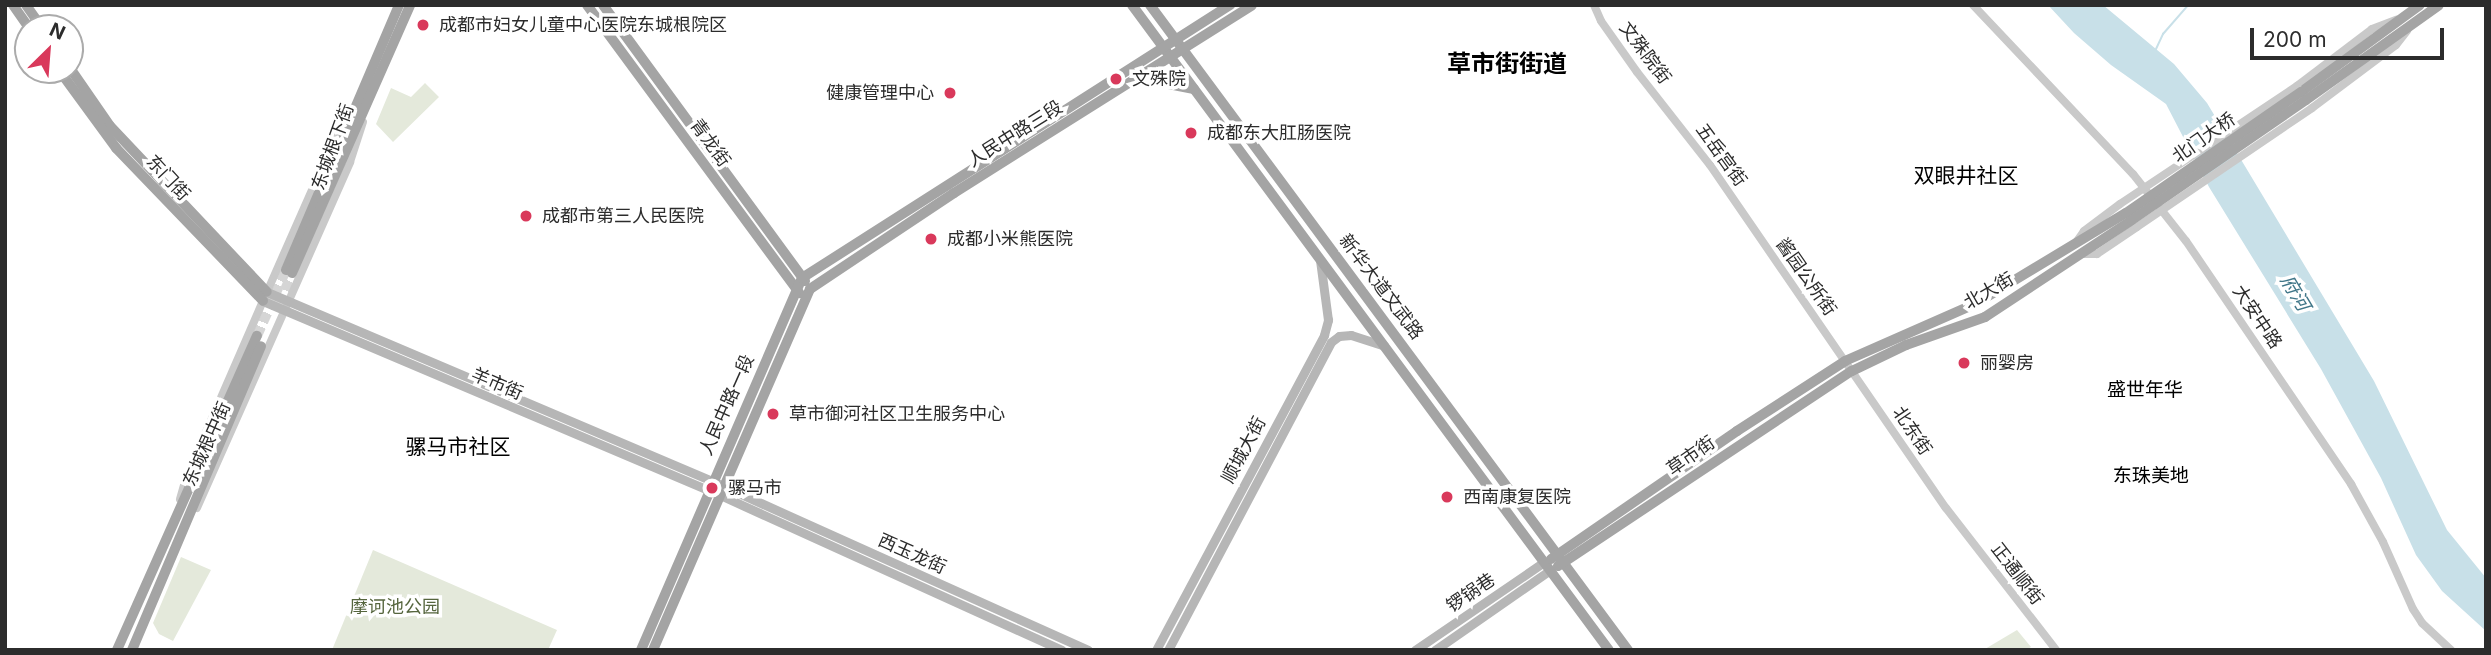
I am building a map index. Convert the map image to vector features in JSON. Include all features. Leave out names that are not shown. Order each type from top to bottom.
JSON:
[{"type":"main road","name":"东城根下街","points":[[362,102],[399,5]]},
{"type":"main road","name":"东城根下街","points":[[362,102],[410,5]]},
{"type":"main road","name":"青龙街","points":[[587,5],[805,301]]},
{"type":"main road","name":"青龙街","points":[[603,5],[810,289]]},
{"type":"main road","name":"新华大道文武路","points":[[1132,5],[1609,650]]},
{"type":"main road","name":"新华大道文武路","points":[[1150,5],[1628,650]]},
{"type":"main road","name":"人民中路三段","points":[[802,278],[1167,53],[1230,5]]},
{"type":"main road","name":"人民中路三段","points":[[1179,45],[1252,5]]},
{"type":"main road","points":[[2408,21],[2420,5]]},
{"type":"main road","points":[[2408,21],[2439,5]]},
{"type":"main road","name":"北门大桥","points":[[2129,216],[2304,97],[2408,21]]},
{"type":"main road","name":"人民中路三段","points":[[810,289],[1138,78],[1167,53]]},
{"type":"main road","points":[[1138,78],[1194,89]]},
{"type":"main road","name":"东门街","points":[[69,84],[116,148],[265,297]]},
{"type":"main road","name":"东门街","points":[[81,84],[110,126],[265,297]]},
{"type":"main road","points":[[289,272],[362,102]]},
{"type":"main road","name":"北大街","points":[[1845,361],[1953,315],[2076,243],[2129,216]]},
{"type":"main road","name":"北大街","points":[[1852,371],[1906,345],[1984,317],[2083,254],[2129,216]]},
{"type":"main road","name":"顺城大街","points":[[1156,650],[1324,335],[1328,320],[1320,259]]},
{"type":"main road","points":[[797,291],[802,278]]},
{"type":"main road","points":[[805,301],[810,289]]},
{"type":"main road","name":"人民中路一段","points":[[653,650],[797,291]]},
{"type":"main road","name":"羊市街","points":[[265,297],[716,488]]},
{"type":"main road","name":"人民中路一段","points":[[641,650],[805,301]]},
{"type":"main road","name":"顺城大街","points":[[1168,650],[1331,342],[1339,336],[1351,335],[1384,346]]},
{"type":"main road","points":[[175,518],[261,337],[187,522]]},
{"type":"main road","name":"草市街","points":[[1561,559],[1737,431],[1845,361]]},
{"type":"main road","name":"草市街","points":[[1547,566],[1852,371]]},
{"type":"main road","name":"西玉龙街","points":[[716,488],[1061,650]]},
{"type":"main road","name":"西玉龙街","points":[[716,488],[1087,650]]},
{"type":"main road","name":"东城根中街","points":[[117,650],[175,518]]},
{"type":"main road","name":"东城根中街","points":[[132,650],[187,522]]},
{"type":"main road","name":"锣锅巷","points":[[1415,650],[1547,566]]},
{"type":"main road","name":"锣锅巷","points":[[1435,650],[1547,566]]},
{"type":"street","name":"文殊院街","points":[[1594,5],[1628,58],[1674,118]]},
{"type":"street","name":"大安中路","points":[[1973,5],[2133,174],[2186,241],[2351,484],[2383,542],[2413,609],[2422,622],[2451,650]]},
{"type":"street","points":[[2129,216],[2304,97],[2396,44],[2408,21]]},
{"type":"street","name":"东城根下街","points":[[265,297],[339,129],[362,102]]},
{"type":"street","name":"东城根下街","points":[[287,306],[359,139],[362,102]]},
{"type":"street","name":"五岳宫街","points":[[1674,118],[1741,211]]},
{"type":"street","name":"酱园公所街","points":[[1741,211],[1845,361]]},
{"type":"street","name":"东城根中街","points":[[175,518],[186,478],[265,297]]},
{"type":"street","name":"东城根中街","points":[[187,522],[211,482],[287,306]]},
{"type":"street","name":"北东街","points":[[1845,361],[1954,518]]},
{"type":"street","name":"正通顺街","points":[[1954,518],[2056,650]]},
{"type":"green space","points":[[425,83],[439,97],[393,142],[376,124],[391,88],[411,97]]},
{"type":"green space","name":"摩诃池公园","points":[[373,550],[557,630],[548,650],[332,650]]},
{"type":"green space","points":[[181,557],[211,570],[173,641],[159,634],[153,623]]},
{"type":"green space","points":[[2017,630],[2031,647],[2026,650],[1985,649]]},
{"type":"water","name":"府河","points":[[2048,5],[2103,5],[2174,64],[2207,103],[2374,381],[2447,530],[2486,578],[2486,631],[2442,591],[2416,555],[2381,478],[2321,369],[2209,187],[2166,104],[2111,65],[2074,33]]},
{"type":"waterway","points":[[2156,49],[2163,34],[2188,5]]},
{"type":"tunnel","points":[[257,336],[286,270]]},
{"type":"tunnel","points":[[279,304],[292,273]]},
{"type":"place","name":"成都市妇女儿童中心医院东城根院区","points":[[423,25]]},
{"type":"place","name":"文殊院","points":[[1116,79]]},
{"type":"place","name":"健康管理中心","points":[[950,93]]},
{"type":"place","name":"成都东大肛肠医院","points":[[1191,133]]},
{"type":"place","name":"成都市第三人民医院","points":[[526,216]]},
{"type":"place","name":"成都小米熊医院","points":[[931,239]]},
{"type":"place","name":"丽婴房","points":[[1964,363]]},
{"type":"place","name":"草市御河社区卫生服务中心","points":[[773,414]]},
{"type":"place","name":"骡马市","points":[[712,488]]},
{"type":"place","name":"西南康复医院","points":[[1447,497]]},
{"type":"district","name":"草市街街道","points":[[1507,64]]},
{"type":"district","name":"双眼井社区","points":[[1966,176]]},
{"type":"district","name":"盛世年华","points":[[2145,390]]},
{"type":"district","name":"骡马市社区","points":[[458,447]]},
{"type":"district","name":"东珠美地","points":[[2151,476]]}]
